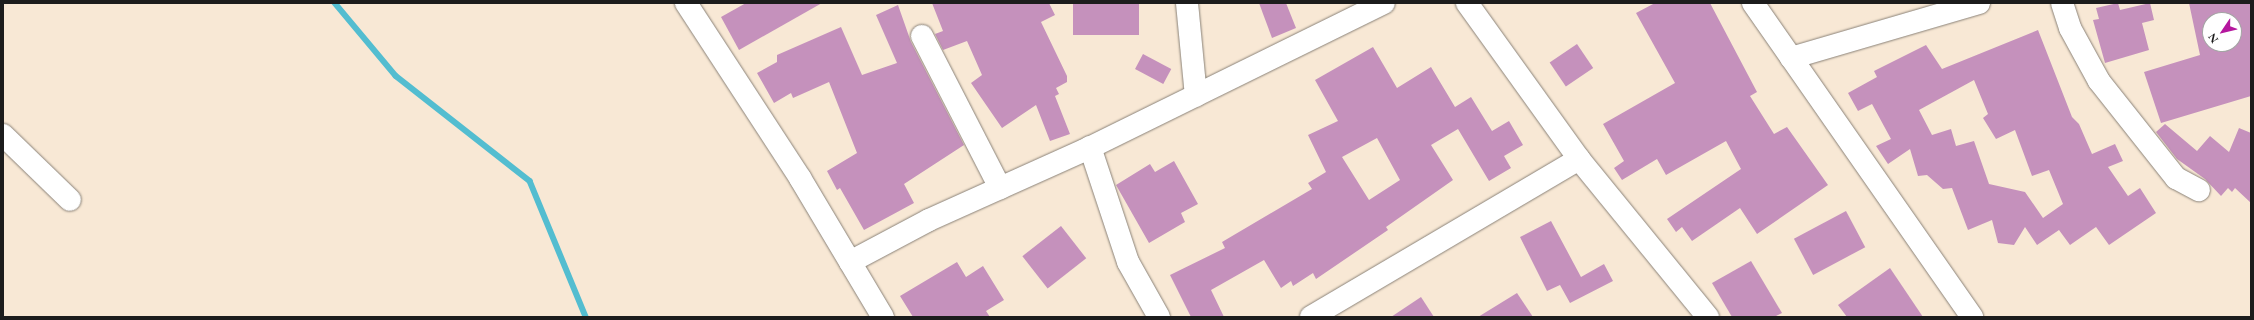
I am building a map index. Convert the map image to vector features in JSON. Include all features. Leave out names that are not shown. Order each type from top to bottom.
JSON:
[{"type":"street","points":[[686,3],[850,262],[882,317]]},
{"type":"street","points":[[1187,3],[1196,96]]},
{"type":"street","points":[[850,262],[929,220],[1090,147],[1384,3]]},
{"type":"street","points":[[1467,3],[1579,159],[1708,317]]},
{"type":"street","points":[[1753,3],[1972,317]]},
{"type":"street","points":[[1791,58],[1979,3]]},
{"type":"street","points":[[2062,3],[2070,28],[2099,81],[2176,178],[2199,190]]},
{"type":"street","points":[[922,36],[1000,188]]},
{"type":"street","points":[[3,135],[70,200]]},
{"type":"street","points":[[1090,147],[1128,262],[1159,317]]},
{"type":"street","points":[[1311,317],[1579,159]]},
{"type":"building","points":[[746,3],[822,3],[739,50],[721,17]]},
{"type":"building","points":[[932,3],[1049,3],[1055,15],[1041,22],[1067,76],[1067,82],[1056,88],[1059,94],[1055,96],[1070,134],[1050,141],[1036,105],[1002,128],[971,83],[982,75],[967,41],[943,50],[935,34],[943,31]]},
{"type":"building","points":[[1073,3],[1139,3],[1139,35],[1073,35]]},
{"type":"building","points":[[1259,3],[1286,3],[1296,28],[1272,38]]},
{"type":"building","points":[[1655,3],[1710,3],[1757,92],[1750,96],[1774,134],[1787,127],[1828,185],[1757,234],[1740,208],[1692,241],[1682,227],[1676,232],[1667,219],[1741,169],[1726,141],[1666,175],[1657,159],[1622,180],[1614,168],[1624,161],[1603,124],[1675,83],[1636,13]]},
{"type":"building","points":[[2118,3],[2120,10],[2150,3],[2154,20],[2142,23],[2149,50],[2105,63],[2093,20],[2099,19],[2096,8]]},
{"type":"building","points":[[2189,3],[2251,3],[2251,96],[2161,123],[2144,72],[2200,55]]},
{"type":"building","points":[[898,5],[911,42],[964,145],[904,184],[914,203],[864,230],[840,188],[837,190],[827,171],[857,153],[829,82],[793,98],[791,93],[774,103],[757,73],[777,62],[777,55],[841,27],[862,75],[897,63],[876,15]]},
{"type":"building","points":[[2038,30],[2072,117],[2079,124],[2092,154],[2115,144],[2123,161],[2108,167],[2128,196],[2140,188],[2156,213],[2109,245],[2096,227],[2070,245],[2059,230],[2037,245],[2025,227],[2014,245],[1998,243],[1992,220],[1968,230],[1952,188],[1943,189],[1927,175],[1918,176],[1910,149],[1888,164],[1876,146],[1891,139],[1872,104],[1858,111],[1848,93],[1877,77],[1874,71],[1926,45],[1942,69]],"holes":[[[1974,80],[1988,114],[1983,118],[1996,139],[2015,130],[2032,176],[2049,170],[2063,204],[2043,218],[2025,192],[1989,184],[1974,141],[1956,146],[1951,129],[1932,135],[1919,110]]]},
{"type":"building","points":[[1577,44],[1593,68],[1566,86],[1550,62]]},
{"type":"building","points":[[1373,47],[1397,88],[1431,67],[1455,107],[1471,97],[1492,131],[1509,121],[1523,145],[1504,156],[1511,168],[1489,181],[1458,129],[1431,145],[1453,180],[1386,227],[1388,230],[1316,279],[1313,273],[1293,286],[1291,281],[1281,288],[1264,260],[1211,290],[1224,317],[1191,317],[1170,275],[1225,248],[1222,242],[1312,189],[1308,183],[1326,172],[1308,135],[1338,121],[1315,80]],"holes":[[[1377,138],[1400,180],[1369,200],[1342,157]]]},
{"type":"building","points":[[1143,54],[1171,69],[1163,84],[1135,69]]},
{"type":"building","points":[[2165,124],[2197,151],[2210,136],[2229,152],[2239,128],[2251,133],[2251,203],[2235,188],[2232,192],[2228,188],[2221,196],[2205,179],[2177,159],[2156,132]]},
{"type":"building","points":[[1174,161],[1198,204],[1181,213],[1185,222],[1149,243],[1116,185],[1150,164],[1155,172]]},
{"type":"building","points":[[1846,211],[1865,247],[1813,275],[1794,239]]},
{"type":"building","points":[[1551,221],[1581,277],[1604,264],[1613,281],[1570,303],[1560,285],[1547,291],[1520,237]]},
{"type":"building","points":[[1061,226],[1086,258],[1048,288],[1022,256]]},
{"type":"building","points":[[1751,261],[1782,313],[1774,317],[1732,317],[1712,283]]},
{"type":"building","points":[[957,262],[966,277],[983,266],[1004,300],[986,311],[990,317],[913,317],[900,296]]},
{"type":"building","points":[[1890,268],[1923,317],[1847,317],[1838,305]]},
{"type":"building","points":[[1517,293],[1533,317],[1478,317]]},
{"type":"building","points":[[1421,297],[1434,317],[1391,317]]},
{"type":"waterway","points":[[335,3],[396,76],[530,181],[586,317]]}]
